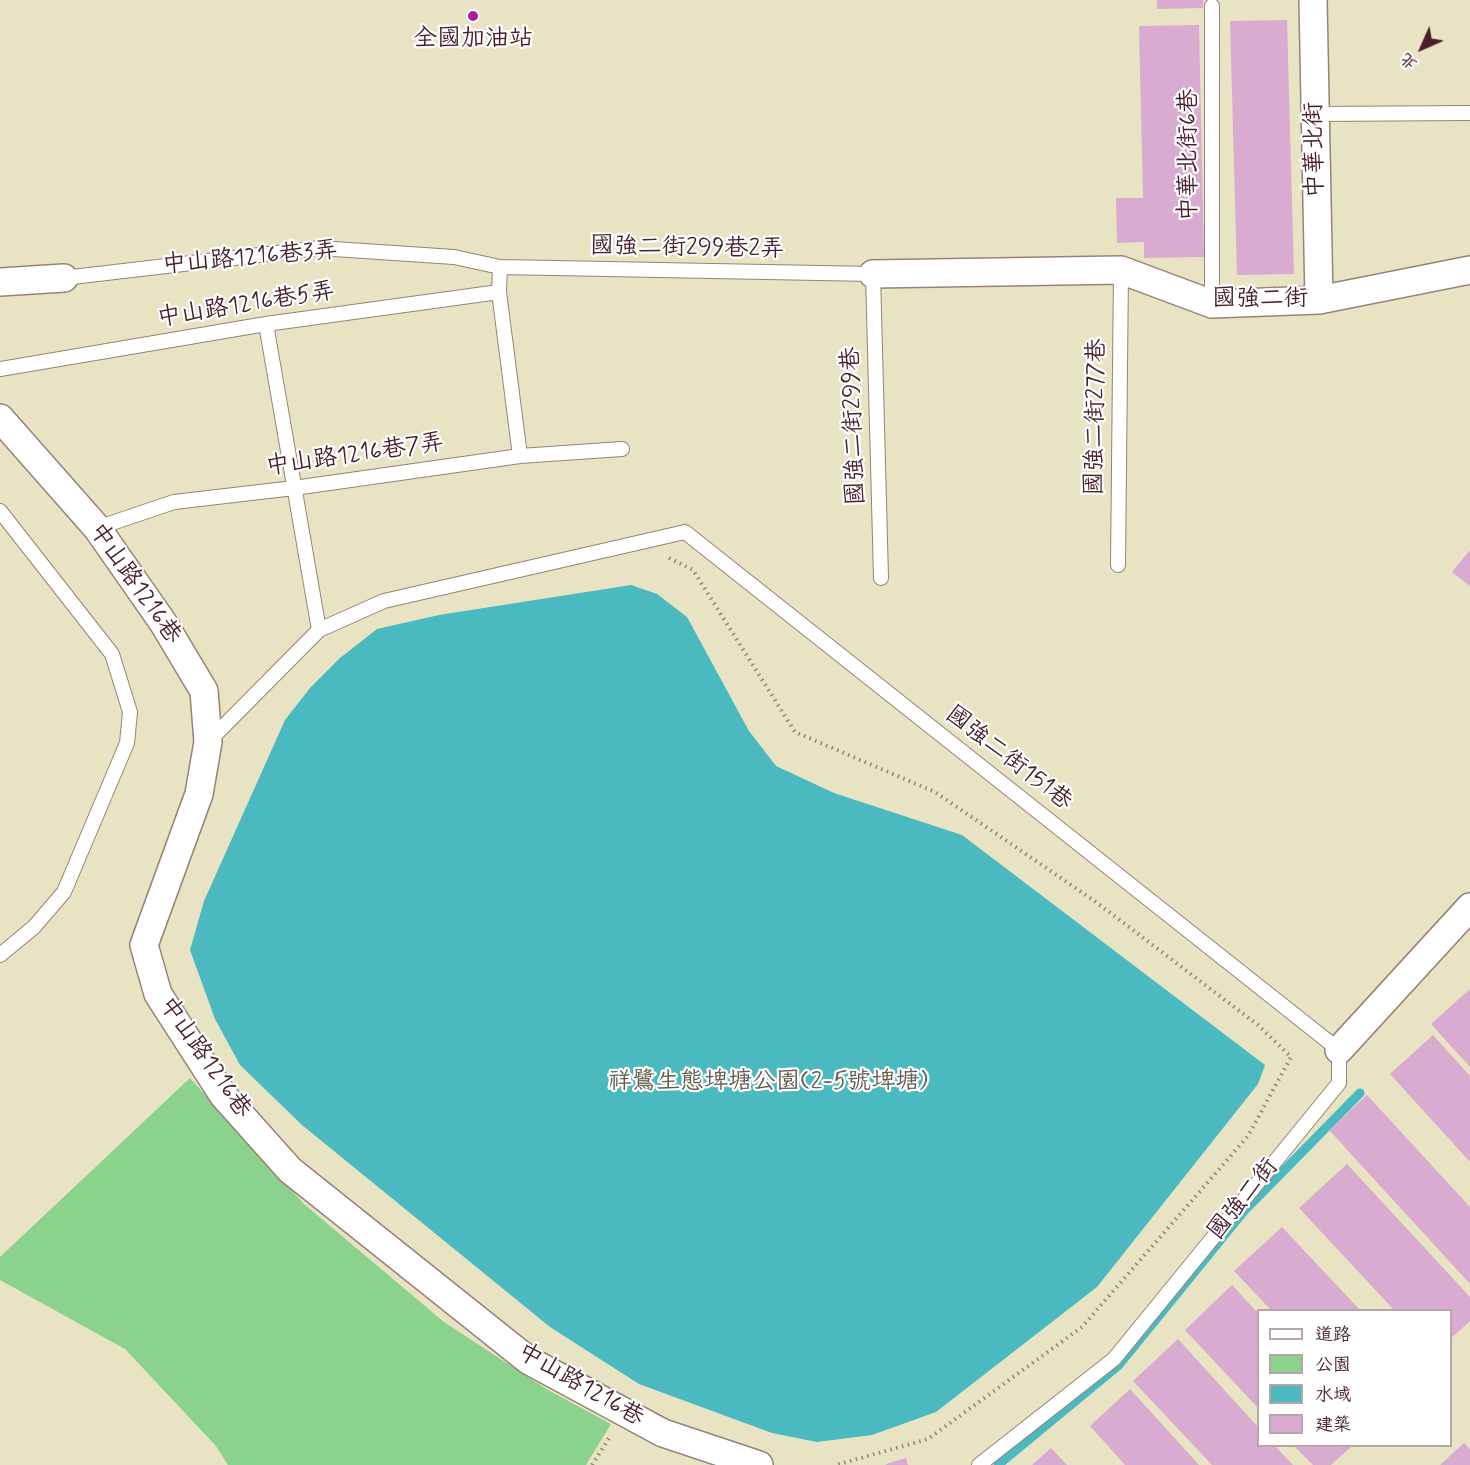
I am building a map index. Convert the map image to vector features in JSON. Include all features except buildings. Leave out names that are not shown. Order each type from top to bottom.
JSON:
[{"type":"street","name":"中華北街","points":[[1313,0],[1319,300]]},
{"type":"street","name":"國強二街","points":[[873,274],[1121,270],[1212,304],[1319,300],[1470,270]]},
{"type":"street","name":"中山路1216巷3弄","points":[[0,282],[64,278]]},
{"type":"street","name":"中山路1216巷","points":[[0,418],[97,528],[164,624],[204,691],[208,742],[199,794],[144,945],[158,994],[223,1095],[290,1170],[528,1360],[663,1433],[759,1465]]},
{"type":"street","points":[[1339,1050],[1470,907]]},
{"type":"lane","name":"中華北街6巷","points":[[1212,6],[1212,304]]},
{"type":"lane","points":[[1315,114],[1470,113]]},
{"type":"lane","name":"中山路1216巷3弄","points":[[64,278],[319,248],[454,257],[500,267]]},
{"type":"lane","points":[[500,267],[500,291],[520,456]]},
{"type":"lane","name":"國強二街299巷2弄","points":[[500,267],[873,274]]},
{"type":"lane","name":"國強二街277巷","points":[[1118,565],[1121,270]]},
{"type":"lane","name":"國強二街299巷","points":[[873,274],[881,578]]},
{"type":"lane","name":"中山路1216巷5弄","points":[[0,369],[266,324],[500,291]]},
{"type":"lane","points":[[266,324],[319,630]]},
{"type":"lane","name":"中山路1216巷7弄","points":[[97,528],[174,502],[294,488],[520,456],[622,448]]},
{"type":"lane","points":[[0,511],[112,654],[130,712],[127,743],[63,892],[34,927],[0,955]]},
{"type":"lane","name":"國強二街151巷","points":[[639,543],[685,532],[1339,1050]]},
{"type":"lane","points":[[208,742],[319,630],[384,601],[639,543]]},
{"type":"lane","name":"國強二街","points":[[979,1465],[1114,1359],[1339,1083],[1339,1050]]},
{"type":"path","points":[[639,543],[693,570],[795,732],[935,792],[1096,902],[1258,1024],[1291,1057],[1248,1136],[1082,1327],[928,1439],[836,1465]]},
{"type":"green space","points":[[190,1078],[304,1204],[444,1322],[548,1390],[611,1424],[586,1465],[228,1465],[216,1446],[125,1349],[0,1280],[0,1257]]},
{"type":"water","name":"祥鷺生態埤塘公園(2-5號埤塘)","points":[[631,585],[657,594],[687,617],[749,731],[776,766],[834,793],[962,835],[1265,1065],[1258,1084],[1097,1287],[936,1412],[872,1435],[817,1442],[772,1433],[639,1384],[550,1327],[302,1125],[240,1065],[215,1019],[190,950],[204,901],[285,720],[310,688],[340,658],[377,629],[439,615]]},
{"type":"waterway","points":[[998,1465],[1119,1365],[1245,1210],[1360,1093]]},
{"type":"place","name":"全國加油站","points":[[473,16]]}]
